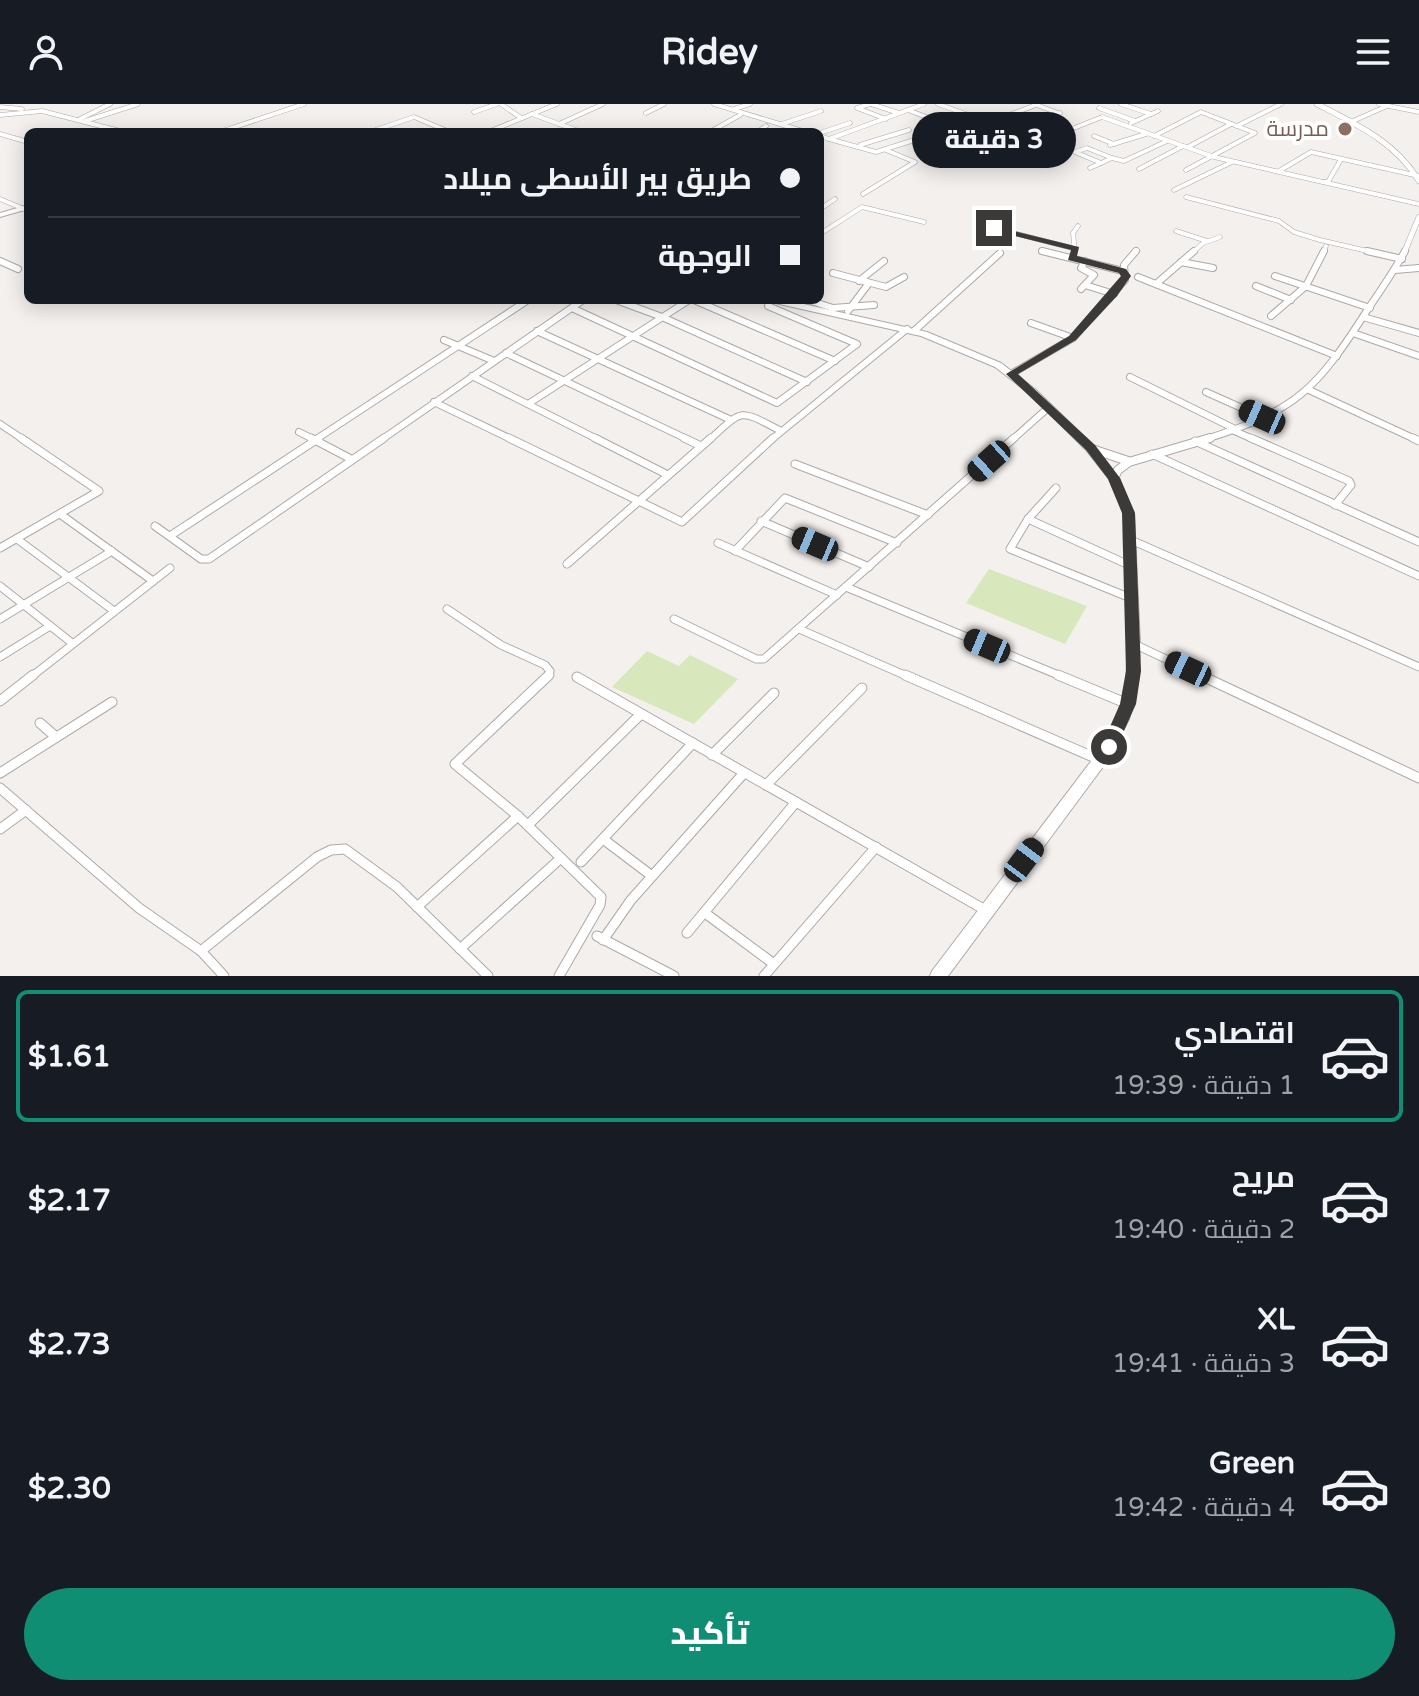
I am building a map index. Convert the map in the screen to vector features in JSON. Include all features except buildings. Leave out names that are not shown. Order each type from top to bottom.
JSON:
[{"type":"main road","points":[[0,215],[24,209]]},
{"type":"main road","points":[[799,304],[847,312],[962,347],[1011,374],[1090,448],[1114,478],[1129,513],[1134,644],[1128,704],[1117,733],[938,976]]},
{"type":"street","points":[[0,115],[37,111],[46,104]]},
{"type":"street","points":[[81,121],[93,110],[110,104]]},
{"type":"street","points":[[81,121],[138,104]]},
{"type":"street","points":[[232,128],[304,104]]},
{"type":"street","points":[[474,112],[499,104],[521,118]]},
{"type":"street","points":[[497,128],[557,104]]},
{"type":"street","points":[[559,124],[603,104]]},
{"type":"street","points":[[646,113],[664,104]]},
{"type":"street","points":[[714,104],[793,128]]},
{"type":"street","points":[[732,110],[750,104]]},
{"type":"street","points":[[886,119],[857,108],[871,104],[899,113]]},
{"type":"street","points":[[829,139],[924,104]]},
{"type":"street","points":[[938,104],[988,122]]},
{"type":"street","points":[[969,130],[1035,104],[1061,114],[998,137],[1005,140]]},
{"type":"street","points":[[1121,104],[1151,114]]},
{"type":"street","points":[[1139,169],[1281,104]]},
{"type":"street","points":[[1319,104],[1353,121],[1398,152],[1418,175]]},
{"type":"street","points":[[1319,104],[1364,129]]},
{"type":"street","points":[[1379,104],[1419,112]]},
{"type":"street","points":[[1353,121],[1387,106]]},
{"type":"street","points":[[0,107],[37,111],[108,128]]},
{"type":"street","points":[[1099,108],[1135,121]]},
{"type":"street","points":[[908,110],[950,126]]},
{"type":"street","points":[[780,124],[821,111]]},
{"type":"street","points":[[1126,126],[1158,111]]},
{"type":"street","points":[[1154,136],[1198,113],[1211,114],[1255,133],[1186,170]]},
{"type":"street","points":[[532,114],[570,128]]},
{"type":"street","points":[[717,128],[740,115]]},
{"type":"street","points":[[382,128],[414,117],[440,128]]},
{"type":"street","points":[[1029,146],[1101,117],[1232,162],[1419,204]]},
{"type":"street","points":[[824,133],[850,123]]},
{"type":"street","points":[[848,144],[881,140],[909,130]]},
{"type":"street","points":[[1094,136],[1112,145],[1147,133]]},
{"type":"street","points":[[0,134],[24,141]]},
{"type":"street","points":[[887,152],[927,136]]},
{"type":"street","points":[[824,137],[872,152],[895,153],[914,163],[863,194]]},
{"type":"street","points":[[1101,163],[1075,152],[1087,148],[1124,161],[1167,141]]},
{"type":"street","points":[[1354,188],[1279,171],[1309,152],[1340,161],[1418,175]]},
{"type":"street","points":[[1090,168],[1112,158]]},
{"type":"street","points":[[1328,182],[1340,161]]},
{"type":"street","points":[[1174,190],[1232,162]]},
{"type":"street","points":[[1186,197],[1279,221],[1294,232],[1402,259],[1419,267]]},
{"type":"street","points":[[0,199],[24,207]]},
{"type":"street","points":[[824,206],[835,199]]},
{"type":"street","points":[[824,231],[862,207],[924,222]]},
{"type":"street","points":[[1114,478],[1121,467],[1129,462],[1262,417],[1309,390],[1337,356],[1402,259],[1419,217]]},
{"type":"street","points":[[1072,258],[1076,249],[1073,233],[1078,226]]},
{"type":"street","points":[[994,228],[1076,249]]},
{"type":"street","points":[[1176,231],[1209,242]]},
{"type":"street","points":[[1156,284],[1203,243],[1220,237]]},
{"type":"street","points":[[1271,316],[1306,286],[1326,246]]},
{"type":"street","points":[[1123,271],[1137,250]]},
{"type":"street","points":[[1042,251],[1123,271]]},
{"type":"street","points":[[434,402],[641,499],[676,521],[684,521],[781,431],[910,330],[1000,253]]},
{"type":"street","points":[[0,261],[18,269]]},
{"type":"street","points":[[859,281],[884,261]]},
{"type":"street","points":[[1085,261],[1081,268],[1094,275],[1083,287],[1114,294]]},
{"type":"street","points":[[1181,262],[1213,268]]},
{"type":"street","points":[[1394,270],[1419,267]]},
{"type":"street","points":[[1011,374],[1073,338],[1126,278],[1123,271]]},
{"type":"street","points":[[833,273],[891,287],[904,277]]},
{"type":"street","points":[[1275,276],[1370,308]]},
{"type":"street","points":[[1138,277],[1337,356]]},
{"type":"street","points":[[847,312],[869,283]]},
{"type":"street","points":[[1256,286],[1291,300]]},
{"type":"street","points":[[170,536],[522,304]]},
{"type":"street","points":[[155,526],[201,559],[209,559],[578,304]]},
{"type":"street","points":[[627,304],[807,382]]},
{"type":"street","points":[[528,404],[685,304]]},
{"type":"street","points":[[701,304],[835,361]]},
{"type":"street","points":[[572,308],[774,403],[807,382],[856,343],[766,304]]},
{"type":"street","points":[[820,304],[847,312],[874,305]]},
{"type":"street","points":[[1363,317],[1419,333]]},
{"type":"street","points":[[1031,323],[1073,338]]},
{"type":"street","points":[[537,331],[731,420]]},
{"type":"street","points":[[1353,333],[1419,356]]},
{"type":"street","points":[[444,340],[494,361]]},
{"type":"street","points":[[506,353],[701,446]]},
{"type":"street","points":[[472,376],[668,475]]},
{"type":"street","points":[[1130,377],[1231,429],[1349,481],[1351,485],[1335,505]]},
{"type":"street","points":[[1309,390],[1419,441]]},
{"type":"street","points":[[1206,392],[1262,417]]},
{"type":"street","points":[[674,619],[760,660],[1049,407]]},
{"type":"street","points":[[567,564],[731,420],[744,413],[781,431]]},
{"type":"street","points":[[0,424],[98,489],[97,494],[0,548]]},
{"type":"street","points":[[299,432],[351,459]]},
{"type":"street","points":[[1194,441],[1419,542]]},
{"type":"street","points":[[1090,448],[1129,462]]},
{"type":"street","points":[[1152,454],[1419,576]]},
{"type":"street","points":[[795,464],[928,515]]},
{"type":"street","points":[[1056,488],[1028,519],[1010,547],[1011,551],[1133,599]]},
{"type":"street","points":[[735,551],[785,498],[897,543]]},
{"type":"street","points":[[60,514],[153,581]]},
{"type":"street","points":[[1028,519],[1131,566]]},
{"type":"street","points":[[761,521],[869,567]]},
{"type":"street","points":[[17,539],[114,611]]},
{"type":"street","points":[[1131,540],[1419,667]]},
{"type":"street","points":[[718,543],[837,595]]},
{"type":"street","points":[[0,619],[112,551]]},
{"type":"street","points":[[0,701],[170,568]]},
{"type":"street","points":[[0,586],[72,643]]},
{"type":"street","points":[[846,587],[1128,704]]},
{"type":"street","points":[[447,609],[501,645],[550,668],[548,678],[455,762],[528,825],[601,899],[559,976]]},
{"type":"street","points":[[0,657],[50,626]]},
{"type":"street","points":[[799,629],[1100,760]]},
{"type":"street","points":[[1134,644],[1419,778]]},
{"type":"street","points":[[577,677],[987,911]]},
{"type":"street","points":[[766,785],[862,688]]},
{"type":"street","points":[[712,755],[774,693]]},
{"type":"street","points":[[0,773],[112,702]]},
{"type":"street","points":[[528,825],[641,714]]},
{"type":"street","points":[[40,723],[56,737]]},
{"type":"street","points":[[581,862],[693,743]]},
{"type":"street","points":[[674,976],[600,938],[744,773]]},
{"type":"street","points":[[0,788],[139,908],[201,951],[224,976]]},
{"type":"street","points":[[687,933],[796,802]]},
{"type":"street","points":[[0,829],[26,810]]},
{"type":"street","points":[[417,907],[518,816]]},
{"type":"street","points":[[603,839],[652,876]]},
{"type":"street","points":[[764,976],[876,847]]},
{"type":"street","points":[[201,951],[317,857],[331,850],[352,851],[417,907],[488,976]]},
{"type":"street","points":[[460,949],[561,858]]},
{"type":"street","points":[[705,913],[774,964]]},
{"type":"green space","points":[[989,569],[1087,606],[1065,644],[966,603]]},
{"type":"green space","points":[[647,651],[679,666],[690,655],[738,679],[694,724],[612,687]]},
{"type":"place","name":"مدرسة","points":[[1345,129]]},
{"type":"route","points":[[994,228],[1076,249],[1072,258],[1123,271],[1126,276],[1114,294],[1073,338],[1011,374],[1090,448],[1114,478],[1129,513],[1133,671],[1128,704],[1109,747]]}]
